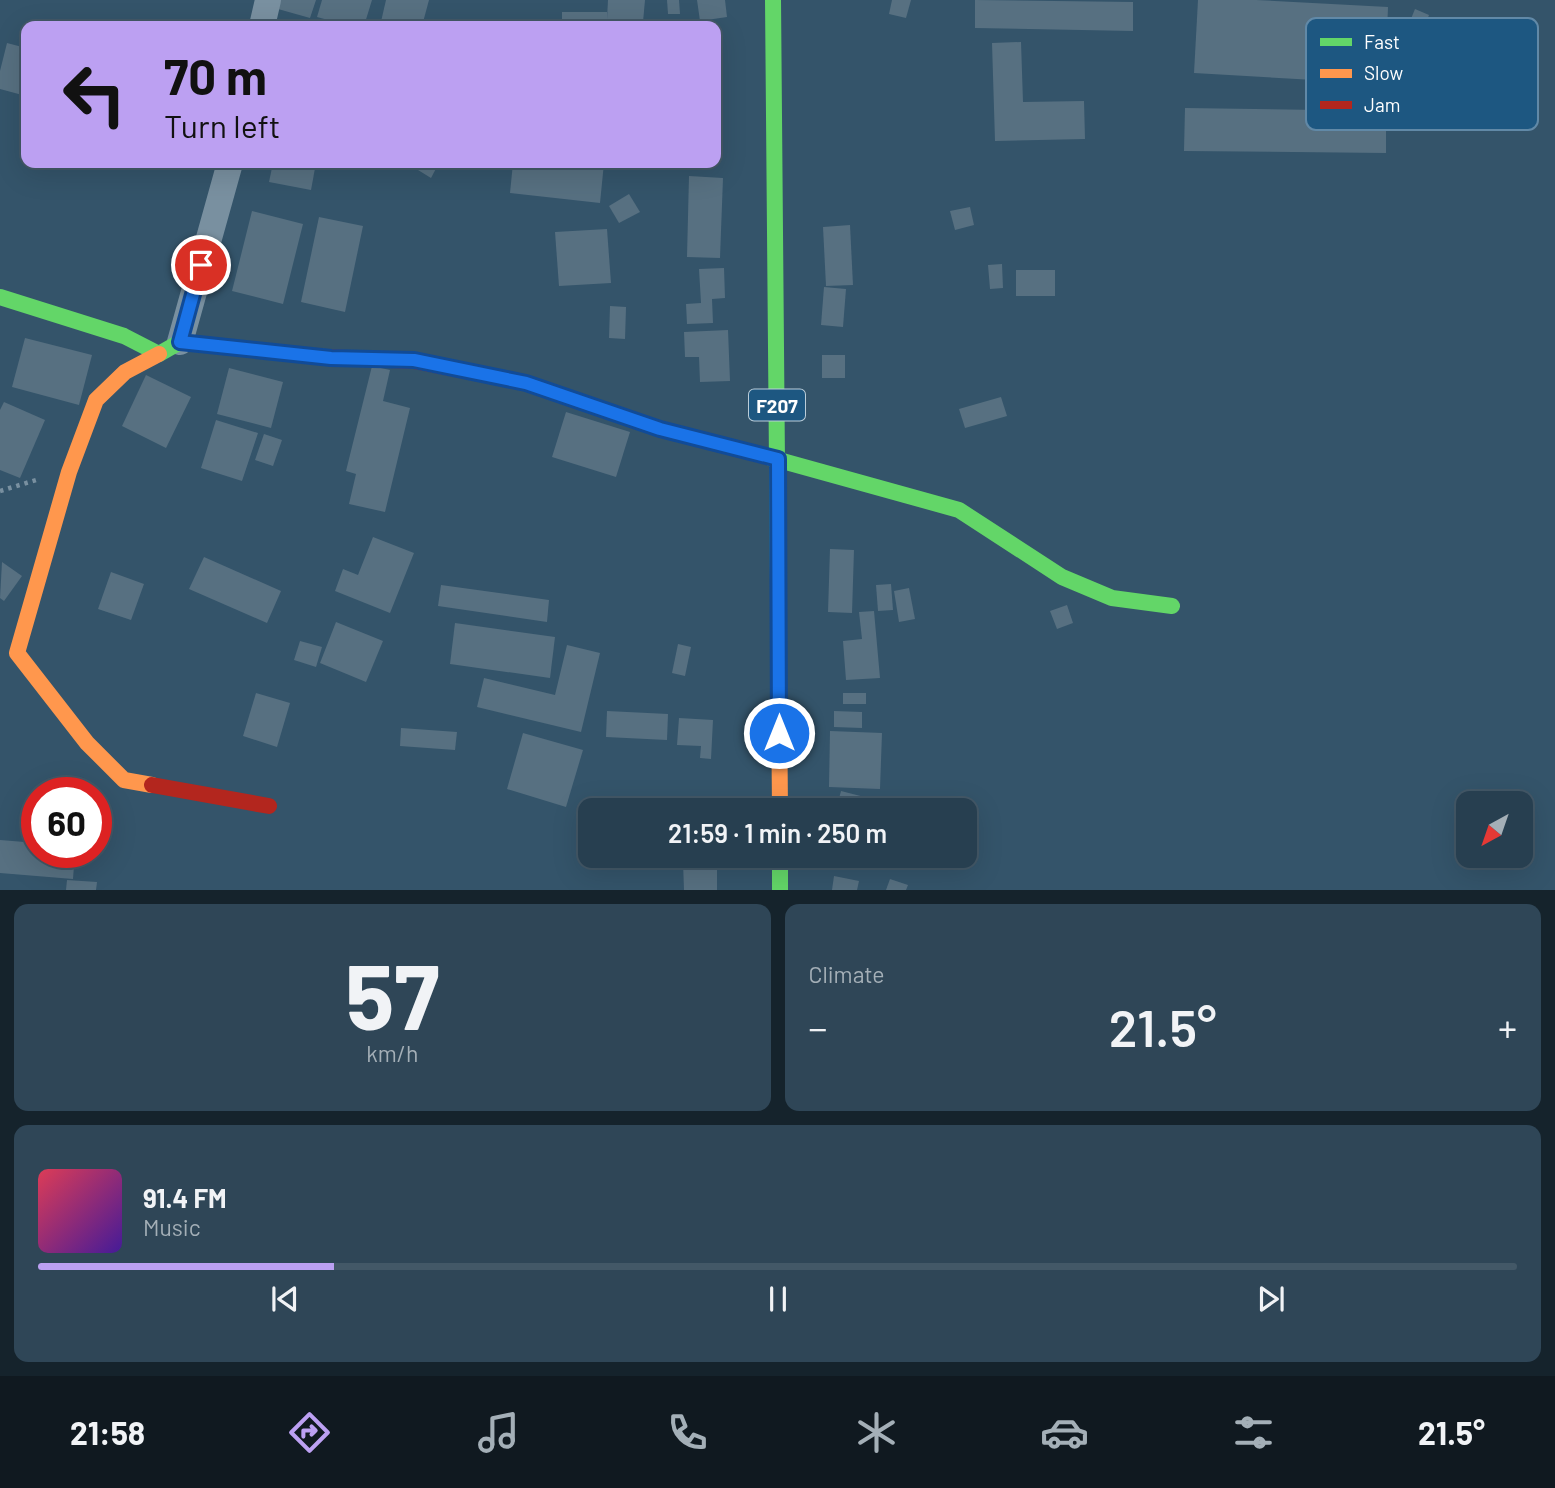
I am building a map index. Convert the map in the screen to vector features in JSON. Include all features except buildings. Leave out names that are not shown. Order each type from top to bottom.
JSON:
[{"type":"street","points":[[263,21],[268,0]]},
{"type":"street","name":"F207","points":[[773,0],[780,798]]},
{"type":"street","points":[[228,168],[169,348],[125,372],[96,400],[69,472],[17,653],[87,743],[124,780],[269,806]]},
{"type":"street","points":[[0,297],[169,348],[414,360],[526,383],[660,429],[959,510],[1062,577],[1112,598],[1172,606]]},
{"type":"street","points":[[780,868],[780,890]]},
{"type":"traffic: fast","points":[[773,0],[778,579]]},
{"type":"traffic: fast","points":[[0,297],[124,336],[159,354],[180,342],[324,357]]},
{"type":"traffic: fast","points":[[768,457],[959,510],[1062,577],[1112,598],[1172,606]]},
{"type":"traffic: fast","points":[[780,868],[780,890]]},
{"type":"traffic: slow","points":[[152,785],[124,780],[87,743],[17,653],[69,472],[96,400],[125,372],[159,354]]},
{"type":"traffic: slow","points":[[778,579],[780,798]]},
{"type":"traffic: jam","points":[[324,357],[414,361],[526,383],[660,429],[768,457]]},
{"type":"traffic: jam","points":[[152,785],[269,806]]},
{"type":"route","points":[[201,265],[180,342],[331,358],[414,360],[526,383],[660,429],[778,459],[779,733]]}]
